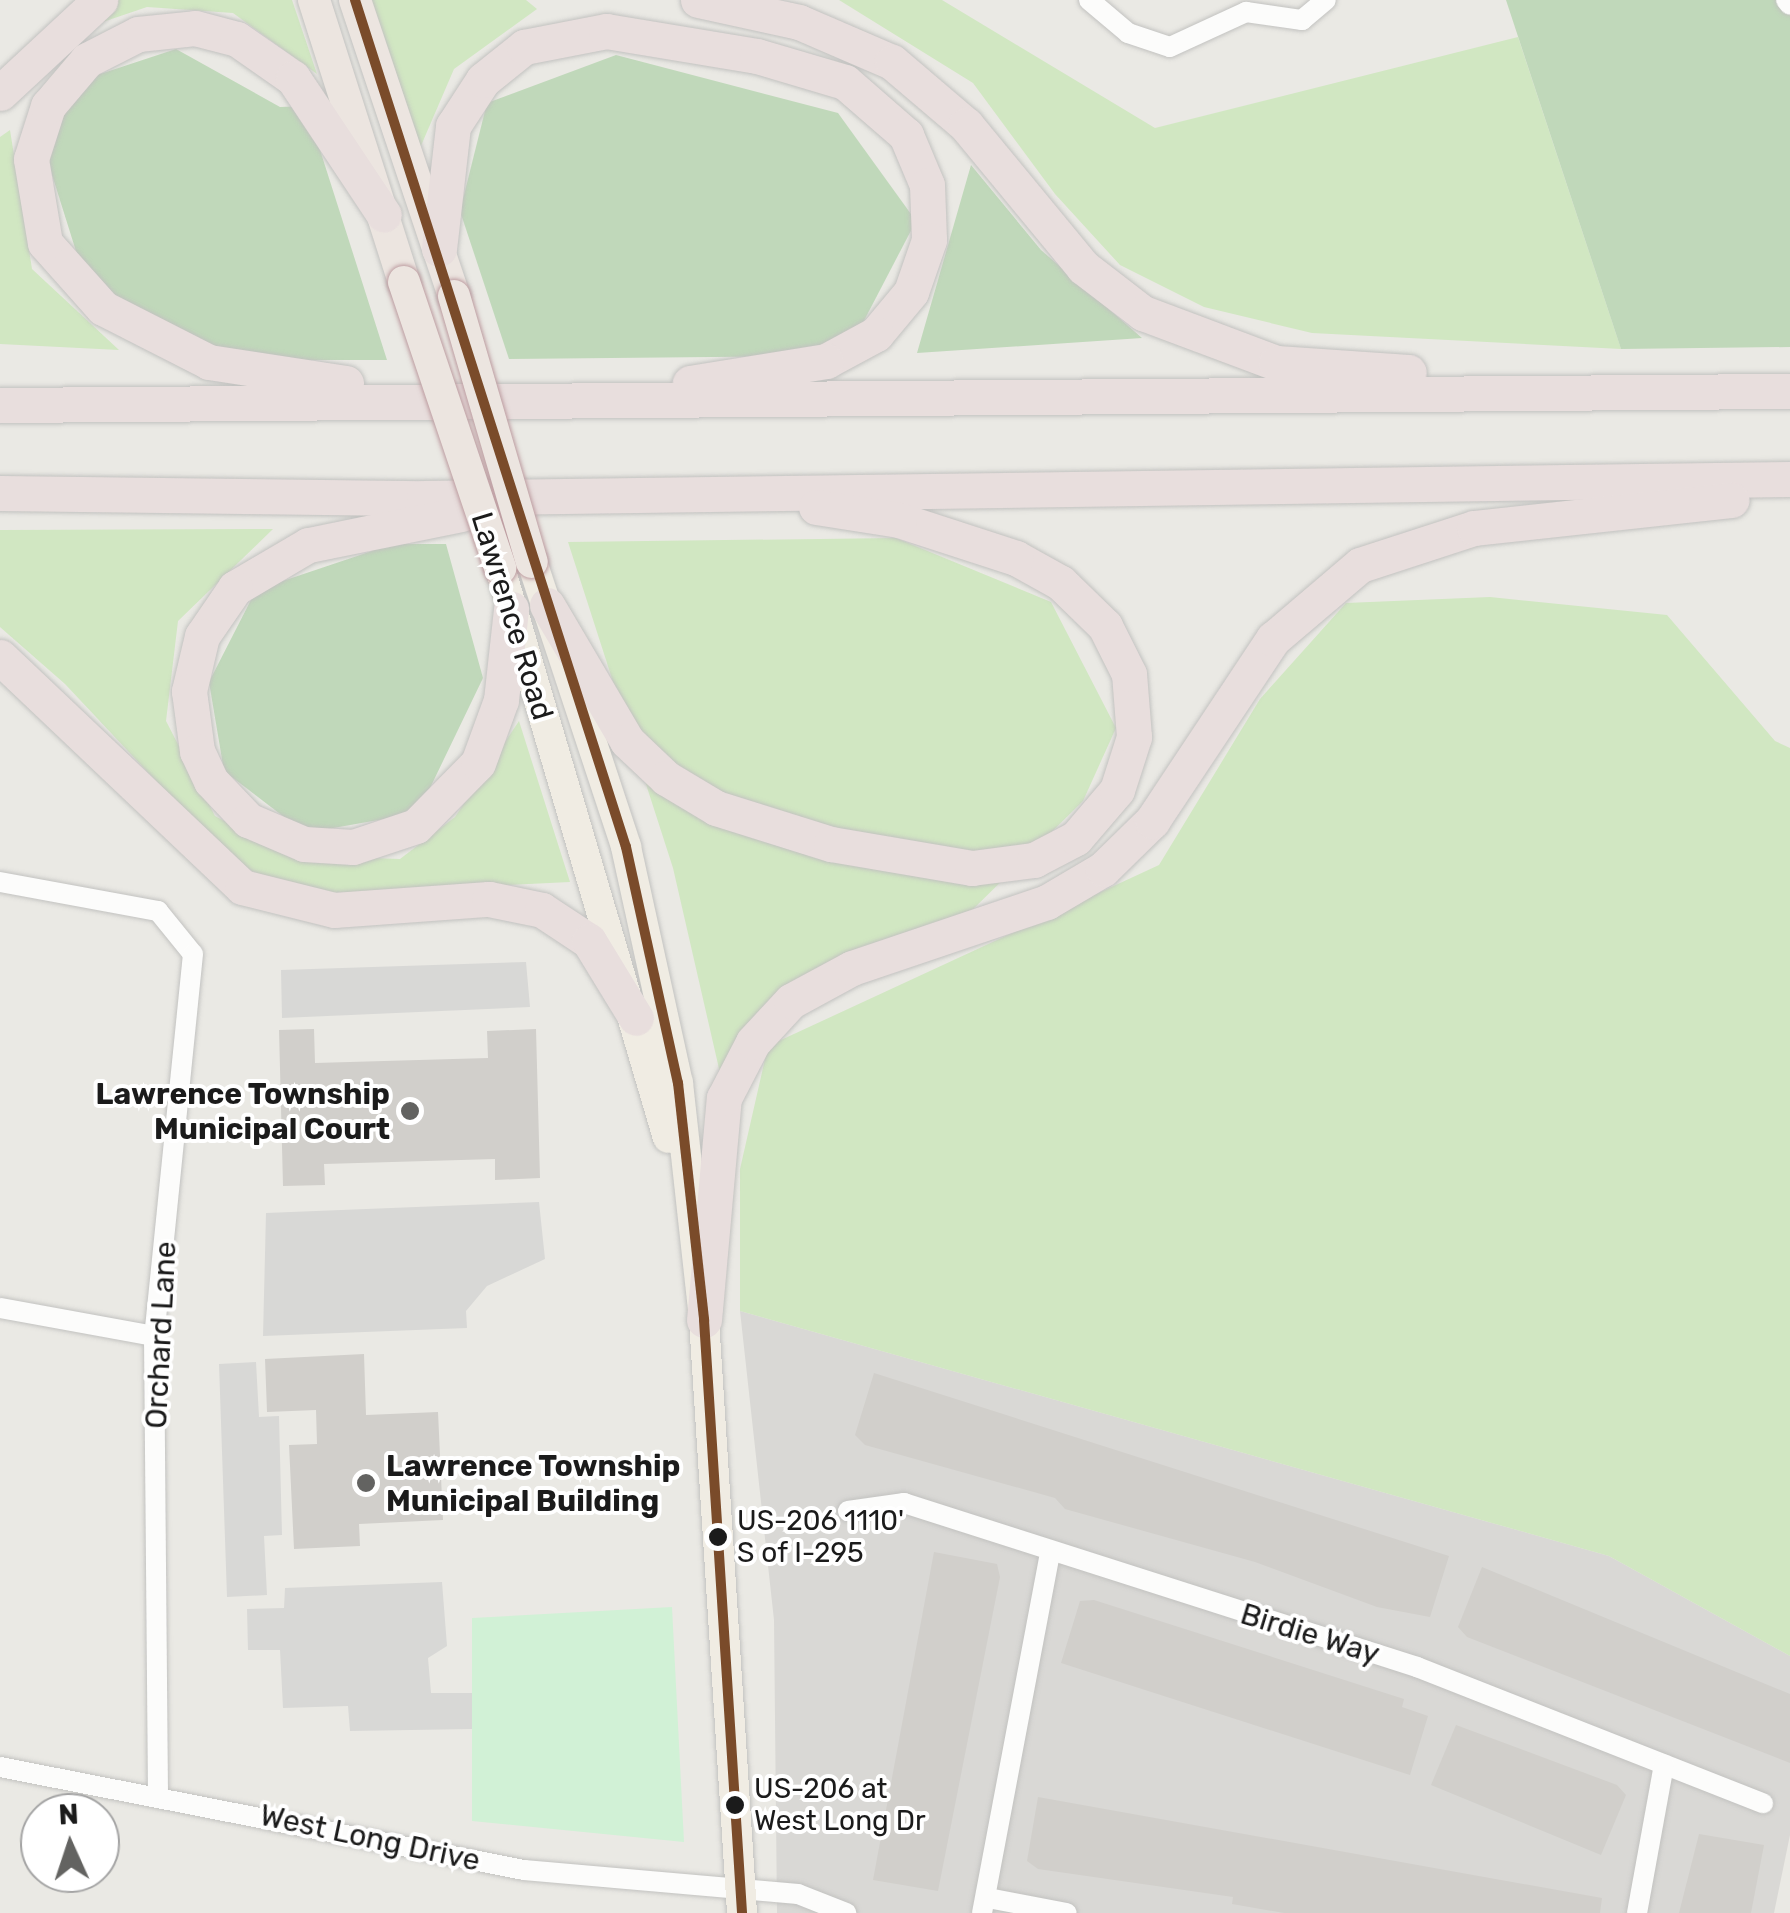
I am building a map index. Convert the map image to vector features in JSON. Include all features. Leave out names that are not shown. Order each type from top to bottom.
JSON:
[{"type":"highway","points":[[0,93],[100,0]]},
{"type":"highway","name":"Lawrence Road","points":[[314,0],[404,282],[516,565]]},
{"type":"highway","name":"Lawrence Road","points":[[355,0],[454,296],[516,565]]},
{"type":"highway","points":[[698,0],[799,22],[892,62],[966,125],[1102,284],[1143,313],[1234,353],[1326,370],[1790,390]]},
{"type":"highway","points":[[384,215],[293,78],[237,39],[195,28],[138,34],[86,60],[48,106],[31,158],[35,216],[58,266],[136,330],[250,372],[386,384],[460,402]]},
{"type":"highway","points":[[439,249],[444,154],[466,102],[502,62],[552,37],[606,31],[757,56],[846,82],[898,124],[928,185],[929,240],[912,292],[876,334],[807,366],[559,402]]},
{"type":"highway","points":[[0,405],[1790,390]]},
{"type":"highway","points":[[0,493],[631,494],[1790,480]]},
{"type":"highway","points":[[704,1320],[717,1128],[736,1068],[770,1020],[820,982],[1047,902],[1103,870],[1152,821],[1273,639],[1330,585],[1433,536],[1790,493]]},
{"type":"highway","points":[[511,610],[501,700],[478,763],[416,826],[353,847],[304,844],[248,820],[211,781],[190,722],[193,662],[216,612],[244,580],[308,545],[544,494]]},
{"type":"highway","points":[[547,606],[636,751],[688,793],[740,818],[887,856],[988,869],[1056,851],[1113,796],[1134,737],[1129,674],[1104,626],[1052,577],[899,520],[631,494]]},
{"type":"highway","points":[[0,657],[242,888],[334,910],[489,899],[542,910],[588,942],[636,1018]]},
{"type":"main road","name":"Lawrence Road","points":[[516,565],[547,606],[626,847],[678,1083],[704,1320],[742,1903]]},
{"type":"main road","name":"Lawrence Road","points":[[516,565],[511,610],[636,1018],[694,1237]]},
{"type":"street","points":[[1089,0],[1128,33],[1170,47],[1246,12],[1302,20],[1326,0]]},
{"type":"street","name":"Orchard Lane","points":[[0,882],[140,907],[186,936],[194,972],[154,1336],[158,1794]]},
{"type":"street","points":[[0,1308],[154,1336]]},
{"type":"street","name":"Birdie Way","points":[[848,1512],[904,1503],[1050,1554],[1417,1666],[1764,1803]]},
{"type":"street","points":[[1050,1554],[985,1906],[1067,1913]]},
{"type":"street","points":[[1637,1913],[1664,1764]]},
{"type":"street","name":"West Long Drive","points":[[0,1767],[158,1794],[524,1870],[742,1903],[798,1894],[846,1913]]},
{"type":"shaded area","points":[[526,962],[530,1007],[282,1018],[281,970]]},
{"type":"shaded area","points":[[539,1202],[545,1259],[487,1286],[466,1311],[467,1328],[263,1336],[266,1213]]},
{"type":"shaded area","points":[[740,1311],[1609,1556],[1790,1656],[1790,1835],[1774,1913],[777,1913],[774,1620]]},
{"type":"shaded area","points":[[256,1362],[259,1417],[279,1416],[282,1535],[264,1536],[267,1595],[227,1597],[219,1364]]},
{"type":"shaded area","points":[[442,1582],[447,1646],[428,1658],[431,1693],[472,1693],[472,1729],[350,1731],[348,1706],[283,1708],[280,1650],[248,1650],[247,1609],[284,1608],[285,1588]]},
{"type":"green space","points":[[113,0],[292,0],[317,74],[233,13],[147,7],[91,26]]},
{"type":"green space","points":[[370,0],[526,0],[537,9],[454,69],[420,148]]},
{"type":"green space","points":[[839,0],[942,0],[1155,128],[1518,37],[1621,349],[1312,333],[1204,307],[1120,265],[1055,194],[973,83]]},
{"type":"green space","points":[[1506,0],[1777,0],[1790,14],[1790,347],[1621,349]]},
{"type":"green space","points":[[176,49],[280,107],[306,106],[387,360],[224,360],[86,283],[43,146],[85,79]]},
{"type":"green space","points":[[616,55],[838,113],[916,221],[856,336],[826,356],[509,359],[460,211],[487,103]]},
{"type":"green space","points":[[10,130],[32,269],[119,350],[0,344],[0,137]]},
{"type":"green space","points":[[971,165],[1041,250],[1142,338],[917,353]]},
{"type":"green space","points":[[273,529],[178,621],[166,721],[215,816],[287,855],[400,859],[455,817],[519,721],[570,882],[312,894],[234,864],[65,684],[0,627],[0,530]]},
{"type":"green space","points":[[896,538],[1051,602],[1116,728],[1083,801],[963,919],[791,985],[720,1073],[673,868],[568,542]]},
{"type":"green space","points":[[368,544],[446,544],[483,678],[418,813],[305,833],[224,771],[209,682],[256,590],[372,551]]},
{"type":"green space","points":[[1490,597],[1667,615],[1775,741],[1790,748],[1790,1656],[1609,1556],[740,1311],[740,1169],[768,1046],[1159,865],[1260,699],[1346,603]]},
{"type":"green space","points":[[672,1607],[684,1842],[472,1821],[472,1618]]},
{"type":"building","name":"Lawrence Township Municipal Court","points":[[314,1029],[315,1063],[488,1058],[487,1031],[536,1029],[540,1178],[495,1180],[495,1159],[324,1164],[325,1185],[283,1186],[279,1030]]},
{"type":"building","name":"Lawrence Township Municipal Building","points":[[364,1354],[366,1415],[438,1412],[443,1520],[359,1524],[360,1546],[294,1549],[289,1445],[317,1444],[316,1410],[267,1412],[265,1359]]},
{"type":"building","points":[[874,1373],[1449,1556],[1430,1617],[1377,1607],[1255,1562],[1065,1509],[1055,1498],[865,1445],[855,1435]]},
{"type":"building","points":[[934,1552],[997,1564],[1000,1577],[938,1891],[873,1880]]},
{"type":"building","points":[[1482,1567],[1790,1694],[1790,1763],[1467,1637],[1458,1627]]},
{"type":"building","points":[[1094,1600],[1404,1699],[1402,1707],[1428,1716],[1410,1775],[1061,1663],[1080,1601]]},
{"type":"building","points":[[1456,1725],[1617,1785],[1626,1795],[1601,1855],[1431,1785]]},
{"type":"building","points":[[1038,1797],[1602,1898],[1600,1913],[1284,1913],[1232,1904],[1233,1897],[1038,1869],[1027,1861]]},
{"type":"building","points":[[1699,1834],[1764,1845],[1751,1913],[1679,1913]]},
{"type":"transit line","points":[[355,0],[626,847],[678,1083],[704,1320],[742,1913]]},
{"type":"place","name":"Lawrence Township Municipal Court","points":[[410,1111]]},
{"type":"place","name":"Lawrence Township Municipal Building","points":[[366,1483]]},
{"type":"place","name":"US-206 1110' S of I-295","points":[[718,1537]]},
{"type":"place","name":"US-206 at West Long Dr","points":[[735,1805]]}]
